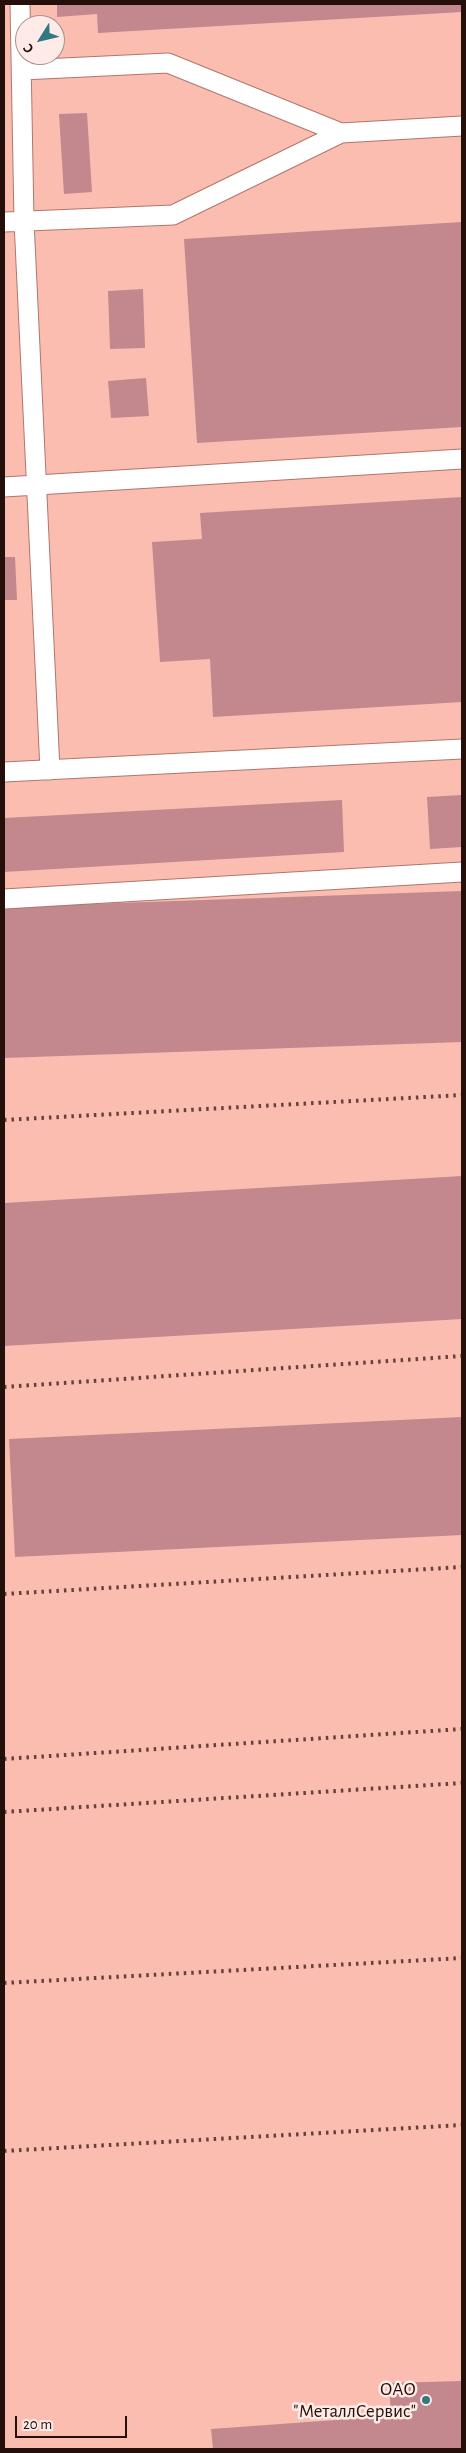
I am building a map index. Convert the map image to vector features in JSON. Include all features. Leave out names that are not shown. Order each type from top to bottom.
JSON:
[{"type":"lane","points":[[20,4],[24,221],[50,770]]},
{"type":"lane","points":[[22,70],[168,63],[342,133]]},
{"type":"lane","points":[[4,222],[174,214],[342,133],[462,126]]},
{"type":"lane","points":[[4,487],[462,459]]},
{"type":"lane","points":[[4,772],[462,750]]},
{"type":"lane","points":[[4,899],[462,872]]},
{"type":"building","points":[[57,4],[462,4],[462,12],[98,33],[97,14],[65,16],[57,15]]},
{"type":"building","points":[[87,113],[92,192],[64,194],[59,114]]},
{"type":"building","points":[[462,222],[462,427],[197,443],[184,239]]},
{"type":"building","points":[[143,289],[145,348],[110,349],[108,291]]},
{"type":"building","points":[[146,378],[149,416],[111,418],[108,381]]},
{"type":"building","points":[[462,497],[462,702],[213,717],[210,659],[160,662],[152,542],[202,539],[200,513]]},
{"type":"building","points":[[4,557],[15,557],[17,600],[4,600]]},
{"type":"building","points":[[462,795],[462,847],[430,849],[427,797]]},
{"type":"building","points":[[342,800],[344,852],[4,872],[4,818]]},
{"type":"building","points":[[462,891],[462,1042],[4,1058],[4,907]]},
{"type":"building","points":[[462,1176],[462,1319],[4,1346],[4,1203]]},
{"type":"building","points":[[462,1417],[462,1535],[15,1557],[9,1439]]},
{"type":"building","name":"ОАО \"МеталлСервис\"","points":[[462,2381],[462,2449],[213,2449],[211,2429],[391,2416],[389,2383]]},
{"type":"railway","points":[[4,1120],[462,1095]]},
{"type":"railway","points":[[4,1387],[462,1356]]},
{"type":"railway","points":[[4,1594],[462,1567]]},
{"type":"railway","points":[[4,1759],[462,1729]]},
{"type":"railway","points":[[4,1812],[462,1783]]},
{"type":"railway","points":[[4,1983],[462,1958]]},
{"type":"railway","points":[[4,2151],[462,2125]]},
{"type":"place","name":"ОАО \"МеталлСервис\"","points":[[426,2400]]}]
